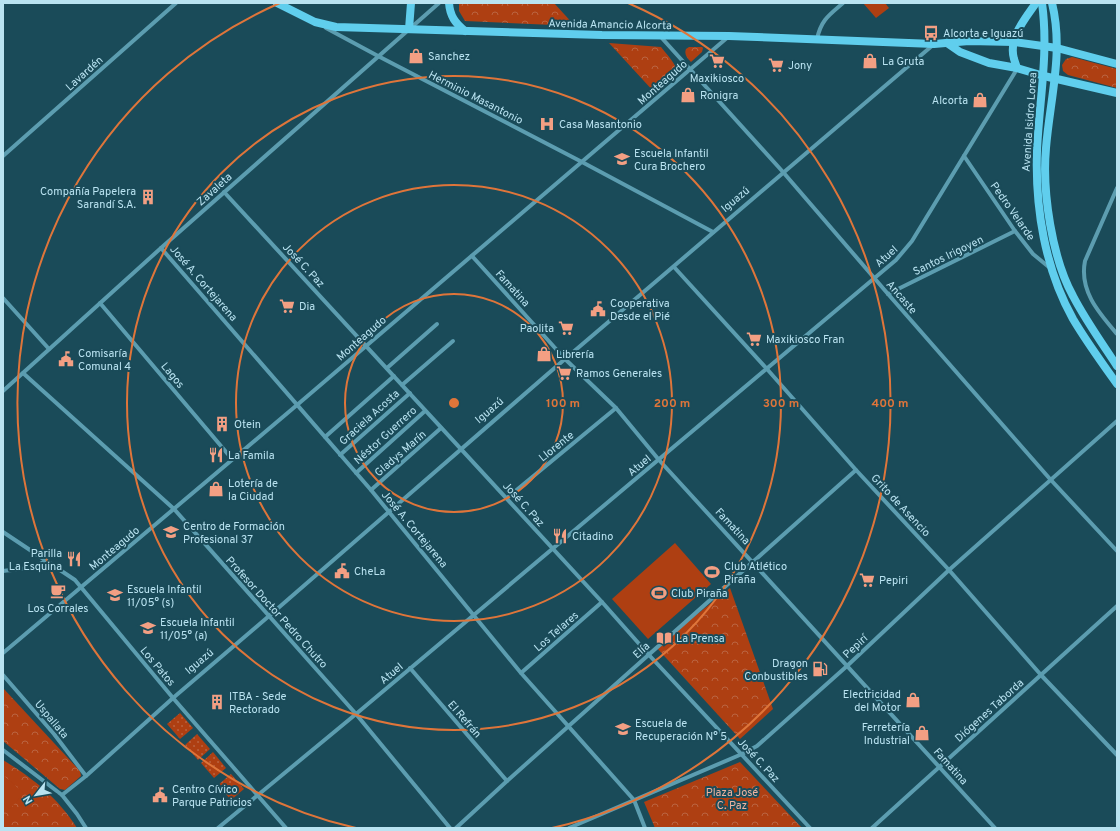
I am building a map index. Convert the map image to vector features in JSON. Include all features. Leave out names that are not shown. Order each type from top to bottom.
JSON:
[{"type":"main road","name":"Avenida Amancio Alcorta","points":[[277,3],[315,22],[336,27],[660,36],[729,36],[934,44],[969,41],[1014,42],[1057,48],[1117,64]]},
{"type":"main road","points":[[409,29],[411,3]]},
{"type":"main road","points":[[449,3],[453,19],[465,31]]},
{"type":"main road","points":[[1017,68],[1013,58],[1014,42],[1019,28],[1036,3]]},
{"type":"main road","name":"Avenida Isidro Lorea","points":[[1042,3],[1045,46],[1044,76],[1037,150],[1037,186],[1045,240],[1053,270],[1063,298],[1074,320],[1117,384]]},
{"type":"main road","name":"Avenida Isidro Lorea","points":[[1052,3],[1056,26],[1057,48],[1055,79],[1046,148],[1046,193],[1054,240],[1060,264],[1072,295],[1083,315],[1117,366]]},
{"type":"main road","points":[[947,43],[960,52],[989,63],[1017,68],[1117,94]]},
{"type":"street","name":"Lavardén","points":[[3,156],[176,3]]},
{"type":"street","name":"Zavaleta","points":[[3,391],[161,248],[439,3]]},
{"type":"street","points":[[817,40],[819,30],[824,20],[844,3]]},
{"type":"street","name":"Herminio Masantonio","points":[[315,22],[712,232]]},
{"type":"street","name":"Ancaste","points":[[660,36],[783,172],[1050,479],[1117,551]]},
{"type":"street","name":"Monteagudo","points":[[3,653],[297,405],[729,36]]},
{"type":"street","name":"Iguazú","points":[[62,795],[86,776],[173,698],[460,449],[674,267],[712,232],[934,44]]},
{"type":"street","name":"Atuel","points":[[218,828],[257,794],[356,714],[896,260],[912,241],[1017,68]]},
{"type":"street","name":"Pedro Velarde","points":[[964,156],[1015,231],[1033,254],[1053,270]]},
{"type":"street","points":[[1117,188],[1116,197],[1085,261],[1083,270],[1085,284],[1093,304],[1100,315],[1117,334]]},
{"type":"street","name":"José C. Paz","points":[[224,192],[810,828]]},
{"type":"street","name":"Santos Irigoyen","points":[[888,294],[1015,231]]},
{"type":"street","name":"José A. Cortejarena","points":[[161,248],[371,490],[521,673],[634,800],[646,828]]},
{"type":"street","name":"Famatina","points":[[472,256],[565,359],[616,408],[659,460],[995,828]]},
{"type":"street","name":"Grito de Asencio","points":[[674,267],[856,470],[949,570],[1041,675],[1117,755]]},
{"type":"street","points":[[3,298],[49,349]]},
{"type":"street","name":"Lagos","points":[[100,303],[232,459]]},
{"type":"street","points":[[386,368],[437,324]]},
{"type":"street","points":[[402,385],[453,341]]},
{"type":"street","name":"Profesor Doctor Pedro Chutro","points":[[23,373],[174,509],[356,714],[450,828]]},
{"type":"street","points":[[325,437],[394,376]]},
{"type":"street","name":"Graciela Acosta","points":[[340,455],[410,394]]},
{"type":"street","name":"Llorente","points":[[507,498],[616,408]]},
{"type":"street","name":"Néstor Guerrero","points":[[356,473],[425,411]]},
{"type":"street","name":"Pepirí","points":[[569,828],[742,754],[757,746],[847,666],[949,570],[1117,421]]},
{"type":"street","name":"Gladys Marín","points":[[371,490],[441,428]]},
{"type":"street","name":"Elía","points":[[456,828],[856,470]]},
{"type":"street","name":"Los Patos","points":[[3,532],[74,580],[81,587],[173,698],[286,828]]},
{"type":"street","points":[[3,571],[30,568],[46,561]]},
{"type":"street","name":"Los Telares","points":[[521,673],[602,602]]},
{"type":"street","name":"Diógenes Taborda","points":[[872,828],[1117,606]]},
{"type":"street","name":"El Refrán","points":[[410,668],[507,781]]},
{"type":"street","name":"Uspallata","points":[[3,676],[54,734],[86,776]]},
{"type":"street","points":[[3,750],[62,795],[86,828]]},
{"type":"green space","points":[[459,3],[554,3],[575,26],[465,21],[459,11]]},
{"type":"green space","points":[[863,3],[885,3],[889,8],[876,18]]},
{"type":"green space","points":[[609,43],[661,47],[676,68],[676,72],[670,80],[655,93]]},
{"type":"green space","points":[[689,47],[703,48],[702,52],[691,62],[685,53],[686,49]]},
{"type":"green space","points":[[1072,57],[1117,69],[1117,88],[1068,75],[1063,71],[1062,65],[1066,59]]},
{"type":"green space","name":"Club Piraña","points":[[675,543],[711,584],[648,639],[612,599]]},
{"type":"green space","points":[[730,588],[773,709],[740,739],[656,647]]},
{"type":"green space","points":[[3,688],[80,771],[81,776],[65,790],[60,789],[3,741]]},
{"type":"green space","points":[[180,713],[193,728],[180,739],[167,724]]},
{"type":"green space","points":[[197,734],[210,749],[198,760],[185,745]]},
{"type":"green space","points":[[213,752],[226,768],[214,778],[201,763]]},
{"type":"green space","points":[[3,760],[25,774],[53,798],[77,828],[3,828]]},
{"type":"green space","name":"Plaza José C. Paz","points":[[740,762],[802,828],[655,828],[644,802]]},
{"type":"green space","points":[[231,774],[244,789],[231,800],[218,785]]},
{"type":"green space","points":[[3,775],[24,793],[10,809],[3,803]]},
{"type":"place","name":"Alcorta e Iguazú","points":[[931,33]]},
{"type":"place","name":"Sanchez","points":[[416,56]]},
{"type":"place","name":"Maxikiosco","points":[[717,61]]},
{"type":"place","name":"La Gruta","points":[[870,61]]},
{"type":"place","name":"Jony","points":[[776,65]]},
{"type":"place","name":"Ronigra","points":[[688,95]]},
{"type":"place","name":"Alcorta","points":[[980,100]]},
{"type":"place","name":"Casa Masantonio","points":[[547,124]]},
{"type":"place","name":"Escuela Infantil Cura Brochero","points":[[622,159]]},
{"type":"place","name":"Compañía Papelera Sarandí S.A.","points":[[148,197]]},
{"type":"place","name":"Dia","points":[[287,306]]},
{"type":"place","name":"Cooperativa Desde el Pié","points":[[598,309]]},
{"type":"place","name":"Paolita","points":[[566,328]]},
{"type":"place","name":"Maxikiosco Fran","points":[[754,339]]},
{"type":"place","name":"Librería","points":[[544,354]]},
{"type":"place","name":"Comisaría Comunal 4","points":[[66,359]]},
{"type":"place","name":"Ramos Generales","points":[[564,373]]},
{"type":"place","name":"Otein","points":[[222,424]]},
{"type":"place","name":"La Famila","points":[[216,455]]},
{"type":"place","name":"Lotería de la Ciudad","points":[[216,489]]},
{"type":"place","name":"Centro de Formación Profesional 37","points":[[171,532]]},
{"type":"place","name":"Citadino","points":[[560,536]]},
{"type":"place","name":"Parilla La Esquina","points":[[74,559]]},
{"type":"place","name":"CheLa","points":[[342,571]]},
{"type":"place","name":"Club Atlético Piraña","points":[[712,572]]},
{"type":"place","name":"Pepiri","points":[[867,580]]},
{"type":"place","name":"Los Corrales","points":[[58,591]]},
{"type":"place","name":"Club Piraña","points":[[659,593]]},
{"type":"place","name":"Escuela Infantil 11/05° (s)","points":[[115,595]]},
{"type":"place","name":"Escuela Infantil 11/05° (a)","points":[[148,628]]},
{"type":"place","name":"La Prensa","points":[[664,638]]},
{"type":"place","name":"Dragon Conbustibles","points":[[820,669]]},
{"type":"place","name":"Electricidad del Motor","points":[[913,700]]},
{"type":"place","name":"ITBA - Sede Rectorado","points":[[217,702]]},
{"type":"place","name":"Escuela de Recuperación N° 5","points":[[623,729]]},
{"type":"place","name":"Ferretería Industrial","points":[[922,733]]},
{"type":"place","name":"Centro Cívico Parque Patricios","points":[[160,795]]}]
